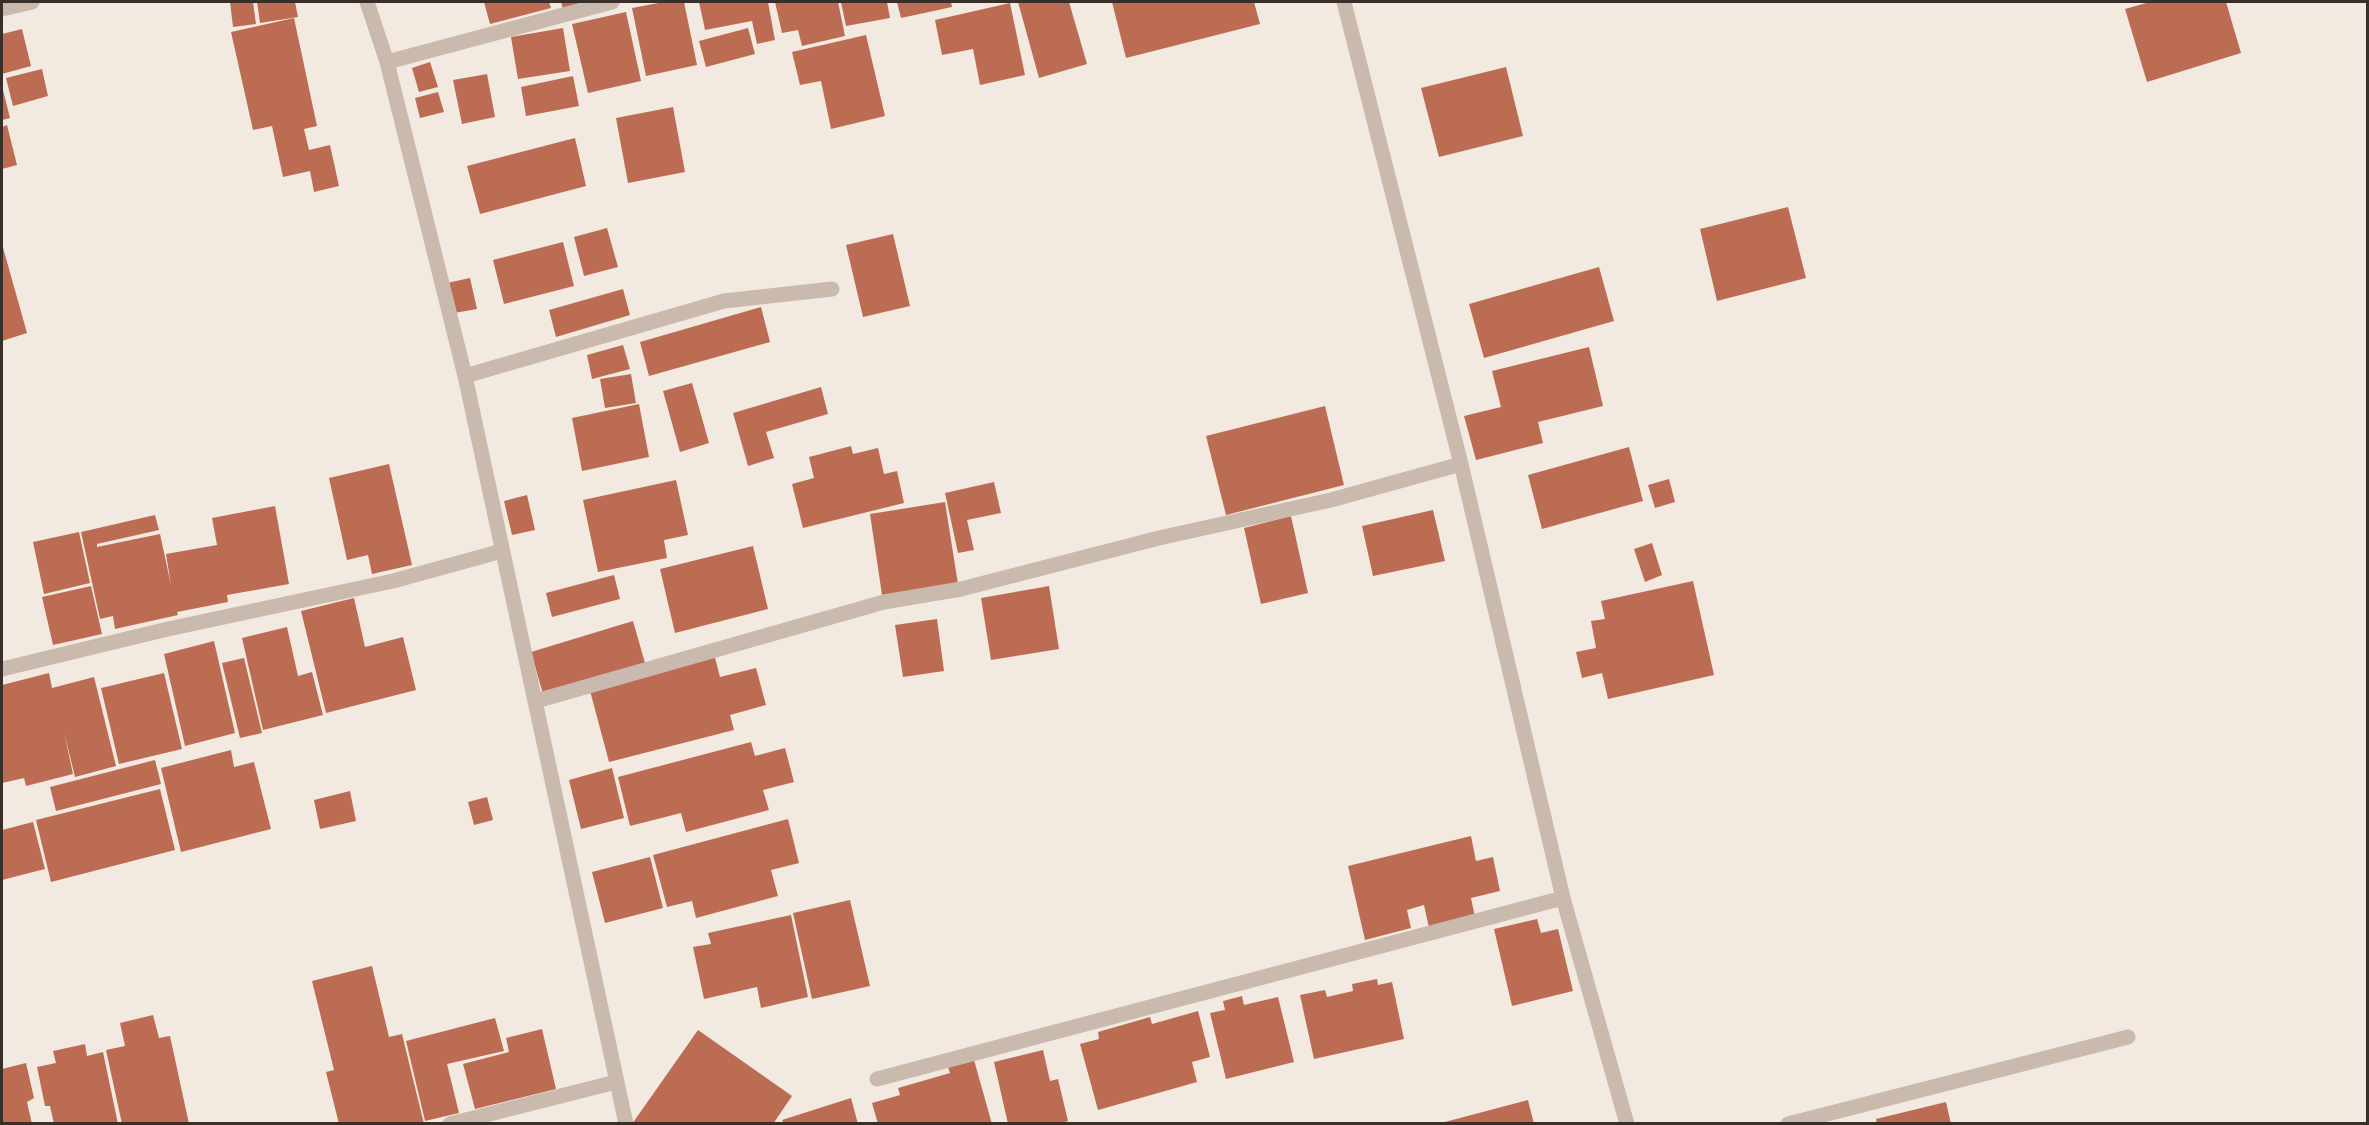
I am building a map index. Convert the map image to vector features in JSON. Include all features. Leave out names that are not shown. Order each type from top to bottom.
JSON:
[{"type":"street","points":[[2,9],[32,2]]},
{"type":"street","points":[[367,2],[387,62],[465,376],[626,1124]]},
{"type":"street","points":[[387,62],[612,2]]},
{"type":"street","points":[[1344,2],[1461,464],[1563,898],[1627,1124]]},
{"type":"street","points":[[465,376],[724,301],[832,289]]},
{"type":"street","points":[[536,701],[884,602],[961,590],[1159,538],[1331,500],[1461,464]]},
{"type":"street","points":[[2,669],[168,629],[393,581],[502,551]]},
{"type":"street","points":[[877,1079],[1563,898]]},
{"type":"street","points":[[1788,1124],[2128,1037]]},
{"type":"street","points":[[450,1124],[616,1083]]},
{"type":"building","points":[[230,2],[253,2],[256,24],[233,27]]},
{"type":"building","points":[[257,2],[295,2],[298,17],[260,23]]},
{"type":"building","points":[[484,2],[549,2],[551,8],[490,24]]},
{"type":"building","points":[[561,2],[588,2],[563,9]]},
{"type":"building","points":[[664,2],[684,2],[697,65],[646,76],[632,8]]},
{"type":"building","points":[[699,2],[768,2],[775,40],[757,44],[752,21],[705,30]]},
{"type":"building","points":[[775,2],[838,2],[845,36],[802,46],[798,30],[782,33]]},
{"type":"building","points":[[841,2],[887,2],[890,18],[846,26]]},
{"type":"building","points":[[897,2],[951,2],[952,7],[901,18]]},
{"type":"building","points":[[1018,2],[1069,2],[1087,64],[1039,78]]},
{"type":"building","points":[[1112,2],[1254,2],[1260,24],[1126,58]]},
{"type":"building","points":[[2150,2],[2226,2],[2241,53],[2147,82],[2125,9]]},
{"type":"building","points":[[1010,3],[1025,75],[980,85],[973,49],[942,55],[935,20]]},
{"type":"building","points":[[626,12],[641,81],[588,93],[572,24]]},
{"type":"building","points":[[294,18],[317,126],[304,129],[309,150],[330,145],[339,186],[314,192],[310,171],[283,177],[272,126],[253,130],[231,32]]},
{"type":"building","points":[[563,28],[570,71],[518,79],[511,37]]},
{"type":"building","points":[[748,28],[755,54],[706,67],[699,41]]},
{"type":"building","points":[[22,29],[31,66],[2,74],[2,34]]},
{"type":"building","points":[[866,35],[885,116],[831,129],[821,81],[800,85],[792,52]]},
{"type":"building","points":[[430,62],[438,87],[419,92],[412,68]]},
{"type":"building","points":[[1506,67],[1523,136],[1439,157],[1421,88]]},
{"type":"building","points":[[42,69],[48,96],[13,106],[6,78]]},
{"type":"building","points":[[487,74],[495,117],[462,124],[453,80]]},
{"type":"building","points":[[573,76],[579,106],[526,116],[521,87]]},
{"type":"building","points":[[2,86],[10,118],[2,120]]},
{"type":"building","points":[[438,92],[444,112],[420,118],[415,98]]},
{"type":"building","points":[[673,107],[685,172],[628,183],[616,118]]},
{"type":"building","points":[[7,125],[17,165],[2,169],[2,127]]},
{"type":"building","points":[[575,138],[586,186],[480,214],[467,166]]},
{"type":"building","points":[[1788,207],[1806,278],[1717,301],[1700,229]]},
{"type":"building","points":[[607,228],[618,267],[584,276],[574,237]]},
{"type":"building","points":[[893,234],[910,306],[863,317],[846,245]]},
{"type":"building","points":[[563,242],[574,286],[504,304],[493,260]]},
{"type":"building","points":[[2,244],[27,333],[2,341]]},
{"type":"building","points":[[1599,267],[1614,321],[1484,358],[1469,304]]},
{"type":"building","points":[[470,278],[477,309],[454,313],[447,283]]},
{"type":"building","points":[[623,289],[630,315],[556,337],[549,310]]},
{"type":"building","points":[[761,307],[770,342],[649,376],[640,342]]},
{"type":"building","points":[[623,345],[630,369],[592,379],[587,355]]},
{"type":"building","points":[[1589,347],[1603,406],[1538,422],[1543,443],[1476,460],[1464,416],[1501,407],[1492,371]]},
{"type":"building","points":[[631,374],[636,403],[605,408],[600,379]]},
{"type":"building","points":[[692,383],[709,443],[680,452],[663,391]]},
{"type":"building","points":[[821,387],[828,414],[766,432],[774,458],[748,466],[733,413]]},
{"type":"building","points":[[639,404],[649,457],[582,471],[572,418]]},
{"type":"building","points":[[1325,406],[1344,485],[1226,515],[1206,436]]},
{"type":"building","points":[[851,446],[853,454],[878,448],[884,474],[897,471],[904,503],[803,528],[792,484],[814,478],[809,457]]},
{"type":"building","points":[[1629,447],[1643,501],[1542,529],[1528,475]]},
{"type":"building","points":[[389,464],[412,565],[372,574],[368,555],[347,560],[329,478]]},
{"type":"building","points":[[1669,479],[1675,502],[1655,508],[1648,485]]},
{"type":"building","points":[[676,480],[688,535],[664,540],[667,558],[598,572],[583,500]]},
{"type":"building","points":[[994,482],[1001,513],[967,520],[974,550],[958,553],[945,493]]},
{"type":"building","points":[[527,495],[535,530],[512,535],[504,501]]},
{"type":"building","points":[[945,502],[958,584],[882,595],[870,514]]},
{"type":"building","points":[[275,506],[289,584],[227,595],[228,602],[177,612],[178,615],[115,629],[113,616],[100,619],[81,532],[155,515],[159,530],[97,544],[97,547],[160,534],[171,585],[166,554],[217,545],[212,518]]},
{"type":"building","points":[[1433,510],[1445,561],[1373,576],[1362,526]]},
{"type":"building","points":[[1291,516],[1308,593],[1261,604],[1244,528]]},
{"type":"building","points":[[79,532],[90,583],[44,594],[33,542]]},
{"type":"building","points":[[1652,543],[1662,575],[1645,582],[1634,549]]},
{"type":"building","points":[[753,546],[768,609],[675,633],[660,569]]},
{"type":"building","points":[[614,575],[620,599],[552,617],[546,593]]},
{"type":"building","points":[[1693,581],[1714,675],[1608,699],[1602,673],[1582,678],[1576,652],[1596,648],[1591,621],[1605,619],[1601,601]]},
{"type":"building","points":[[91,586],[102,634],[53,645],[42,597]]},
{"type":"building","points":[[1049,586],[1059,649],[991,660],[981,598]]},
{"type":"building","points":[[354,598],[365,647],[403,637],[416,690],[326,713],[301,611]]},
{"type":"building","points":[[937,619],[944,671],[903,677],[895,625]]},
{"type":"building","points":[[633,621],[645,663],[543,694],[531,652]]},
{"type":"building","points":[[287,627],[298,676],[312,672],[323,715],[263,730],[242,638]]},
{"type":"building","points":[[214,641],[235,733],[185,746],[164,654]]},
{"type":"building","points":[[714,654],[720,677],[756,668],[766,705],[730,715],[734,730],[609,762],[589,687]]},
{"type":"building","points":[[244,658],[262,733],[240,738],[222,663]]},
{"type":"building","points":[[49,673],[52,688],[94,677],[116,766],[75,777],[64,732],[73,774],[26,786],[24,778],[2,783],[2,685]]},
{"type":"building","points":[[164,673],[182,749],[119,764],[101,688]]},
{"type":"building","points":[[751,742],[755,756],[785,748],[794,782],[763,790],[769,810],[686,832],[681,813],[630,826],[618,777]]},
{"type":"building","points":[[231,750],[234,767],[254,762],[271,829],[181,852],[161,768]]},
{"type":"building","points":[[155,760],[161,784],[56,811],[50,787]]},
{"type":"building","points":[[612,768],[624,818],[581,829],[569,780]]},
{"type":"building","points":[[160,789],[175,850],[51,882],[36,820]]},
{"type":"building","points":[[350,791],[356,821],[320,829],[314,800]]},
{"type":"building","points":[[487,797],[493,820],[474,825],[468,802]]},
{"type":"building","points":[[788,819],[799,863],[771,870],[778,896],[696,918],[692,901],[667,907],[653,855]]},
{"type":"building","points":[[33,822],[45,869],[2,880],[2,830]]},
{"type":"building","points":[[1471,836],[1476,861],[1493,857],[1500,891],[1471,898],[1475,917],[1429,928],[1424,905],[1407,910],[1411,928],[1365,940],[1348,866]]},
{"type":"building","points":[[650,857],[663,908],[605,923],[592,872]]},
{"type":"building","points":[[850,900],[870,986],[812,999],[793,913]]},
{"type":"building","points":[[791,915],[808,997],[761,1008],[757,987],[704,999],[693,947],[711,944],[708,933]]},
{"type":"building","points":[[1537,919],[1541,933],[1558,929],[1573,991],[1512,1006],[1494,929]]},
{"type":"building","points":[[372,966],[389,1037],[402,1034],[424,1124],[339,1124],[326,1072],[334,1070],[312,981]]},
{"type":"building","points":[[1377,979],[1378,985],[1392,982],[1404,1039],[1314,1059],[1300,995],[1325,990],[1327,997],[1353,991],[1352,984]]},
{"type":"building","points":[[1242,996],[1244,1005],[1278,997],[1294,1062],[1226,1079],[1210,1013],[1225,1010],[1223,1001]]},
{"type":"building","points":[[1198,1011],[1210,1057],[1192,1062],[1197,1082],[1098,1110],[1080,1044],[1099,1039],[1098,1032],[1150,1017],[1152,1024]]},
{"type":"building","points":[[153,1015],[159,1038],[170,1036],[189,1124],[122,1124],[106,1050],[125,1046],[120,1023]]},
{"type":"building","points":[[495,1018],[504,1051],[447,1064],[459,1113],[425,1121],[406,1041]]},
{"type":"building","points":[[542,1029],[556,1089],[475,1109],[463,1064],[509,1052],[506,1038]]},
{"type":"building","points":[[698,1030],[792,1096],[773,1124],[632,1124]]},
{"type":"building","points":[[85,1044],[87,1056],[103,1052],[118,1124],[54,1124],[50,1106],[45,1106],[37,1067],[56,1063],[53,1051]]},
{"type":"building","points":[[1043,1050],[1050,1081],[1058,1079],[1068,1121],[1058,1124],[1008,1124],[994,1062]]},
{"type":"building","points":[[974,1060],[992,1124],[878,1124],[872,1103],[900,1095],[898,1088],[950,1073],[948,1067]]},
{"type":"building","points":[[26,1063],[34,1098],[27,1102],[32,1124],[2,1124],[2,1069]]},
{"type":"building","points":[[851,1098],[858,1124],[784,1124],[782,1120]]},
{"type":"building","points":[[1528,1100],[1534,1124],[1441,1124],[1441,1123]]},
{"type":"building","points":[[1946,1102],[1951,1124],[1877,1124],[1876,1119]]}]
